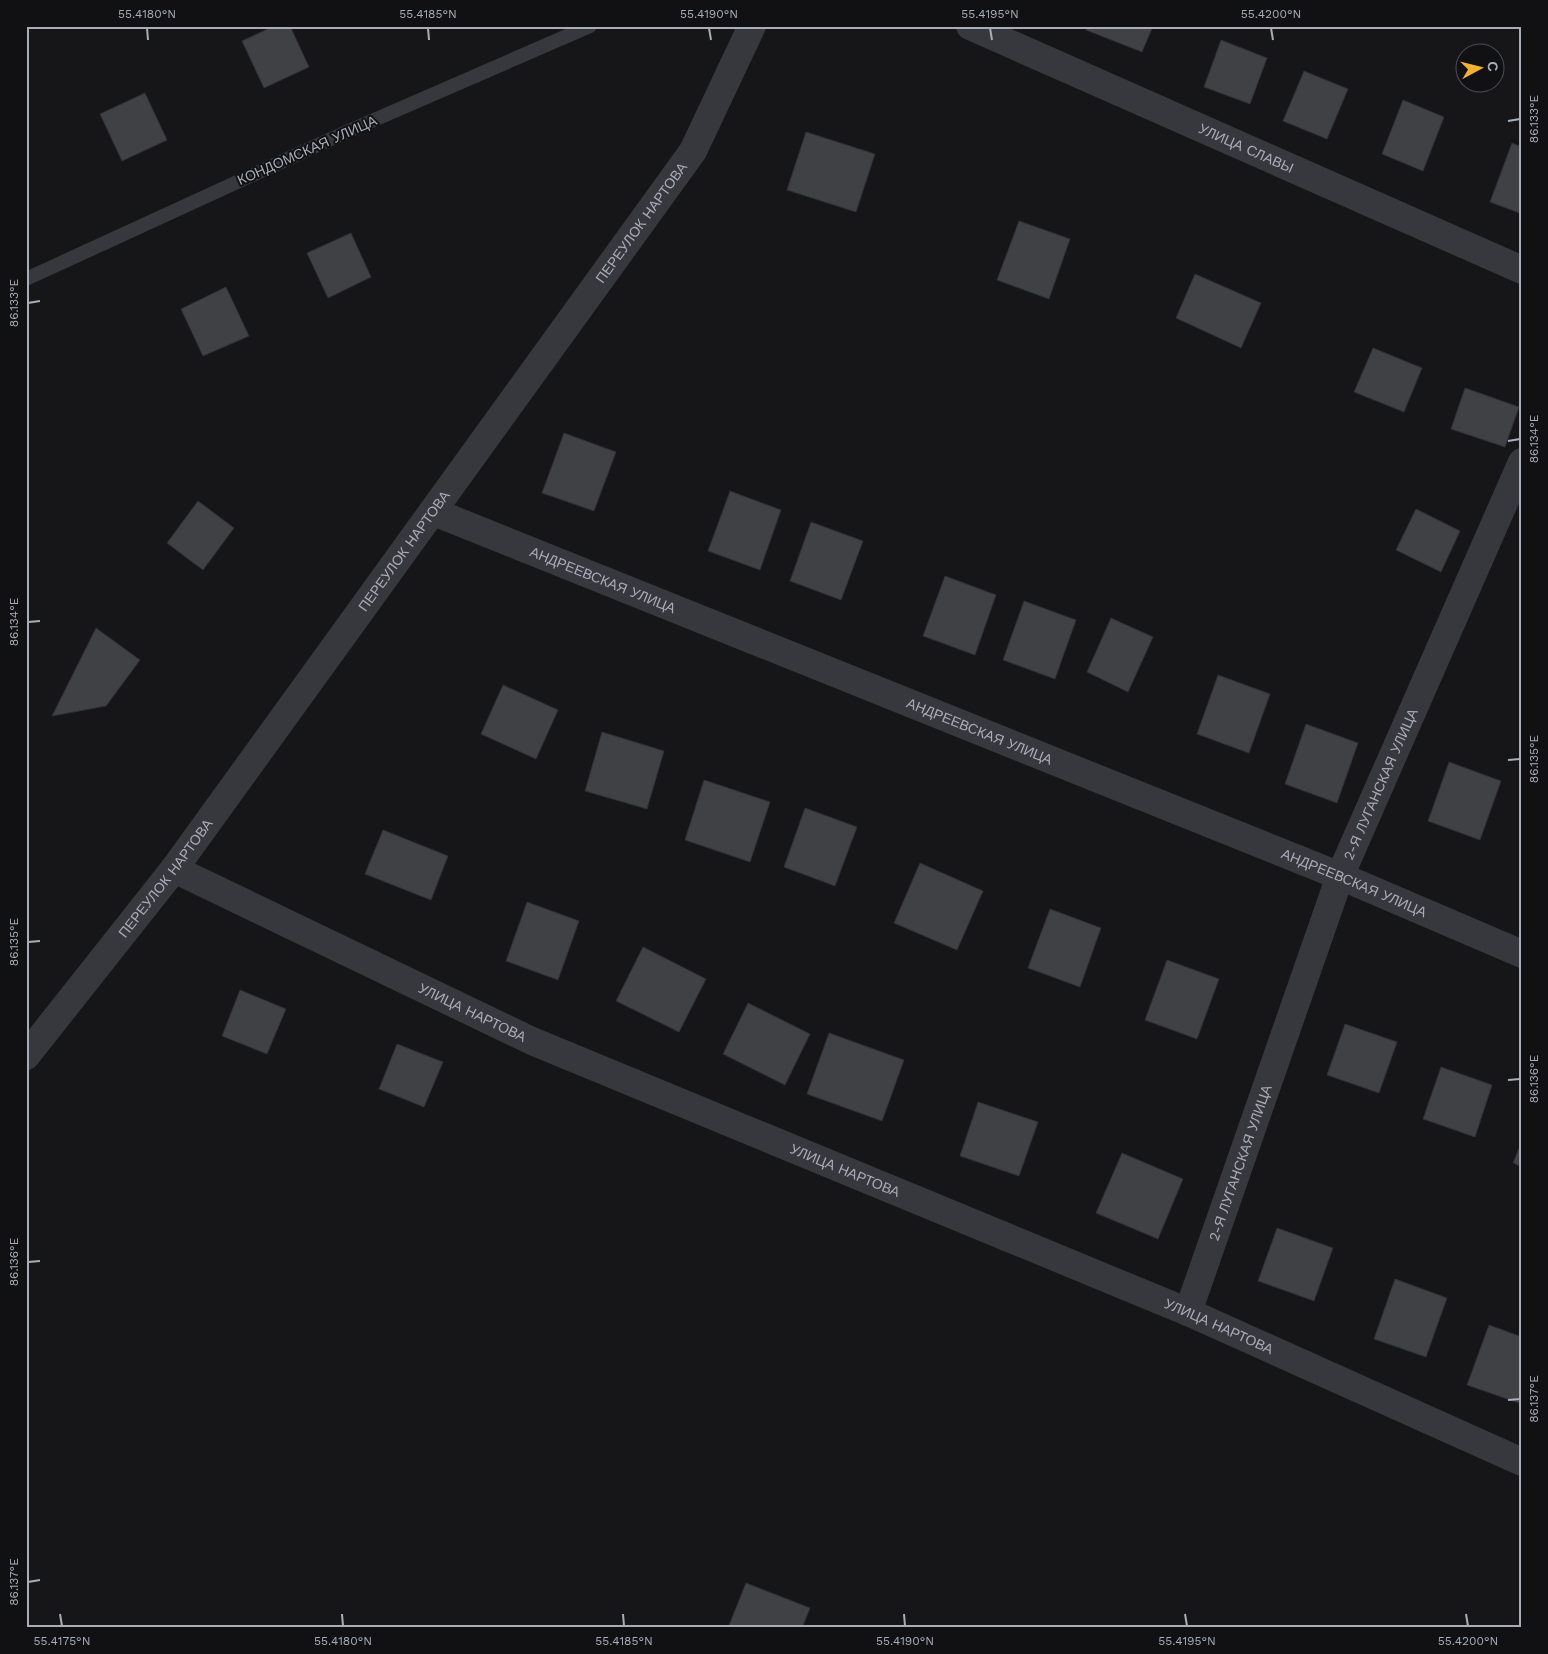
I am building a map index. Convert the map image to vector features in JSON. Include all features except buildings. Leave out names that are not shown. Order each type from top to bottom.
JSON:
[{"type":"street","name":"ПЕРЕУЛОК НАРТОВА","points":[[26,1056],[174,869],[434,512],[693,151],[752,26]]},
{"type":"street","name":"УЛИЦА СЛАВЫ","points":[[970,26],[1522,270]]},
{"type":"street","name":"2-Я ЛУГАНСКАЯ УЛИЦА","points":[[1188,1312],[1340,876],[1522,462]]},
{"type":"street","name":"АНДРЕЕВСКАЯ УЛИЦА","points":[[434,512],[1340,876],[1522,954]]},
{"type":"street","name":"УЛИЦА НАРТОВА","points":[[174,869],[532,1041],[1188,1312],[1522,1462]]},
{"type":"lane","name":"КОНДОМСКАЯ УЛИЦА","points":[[26,279],[344,132],[590,26]]}]
